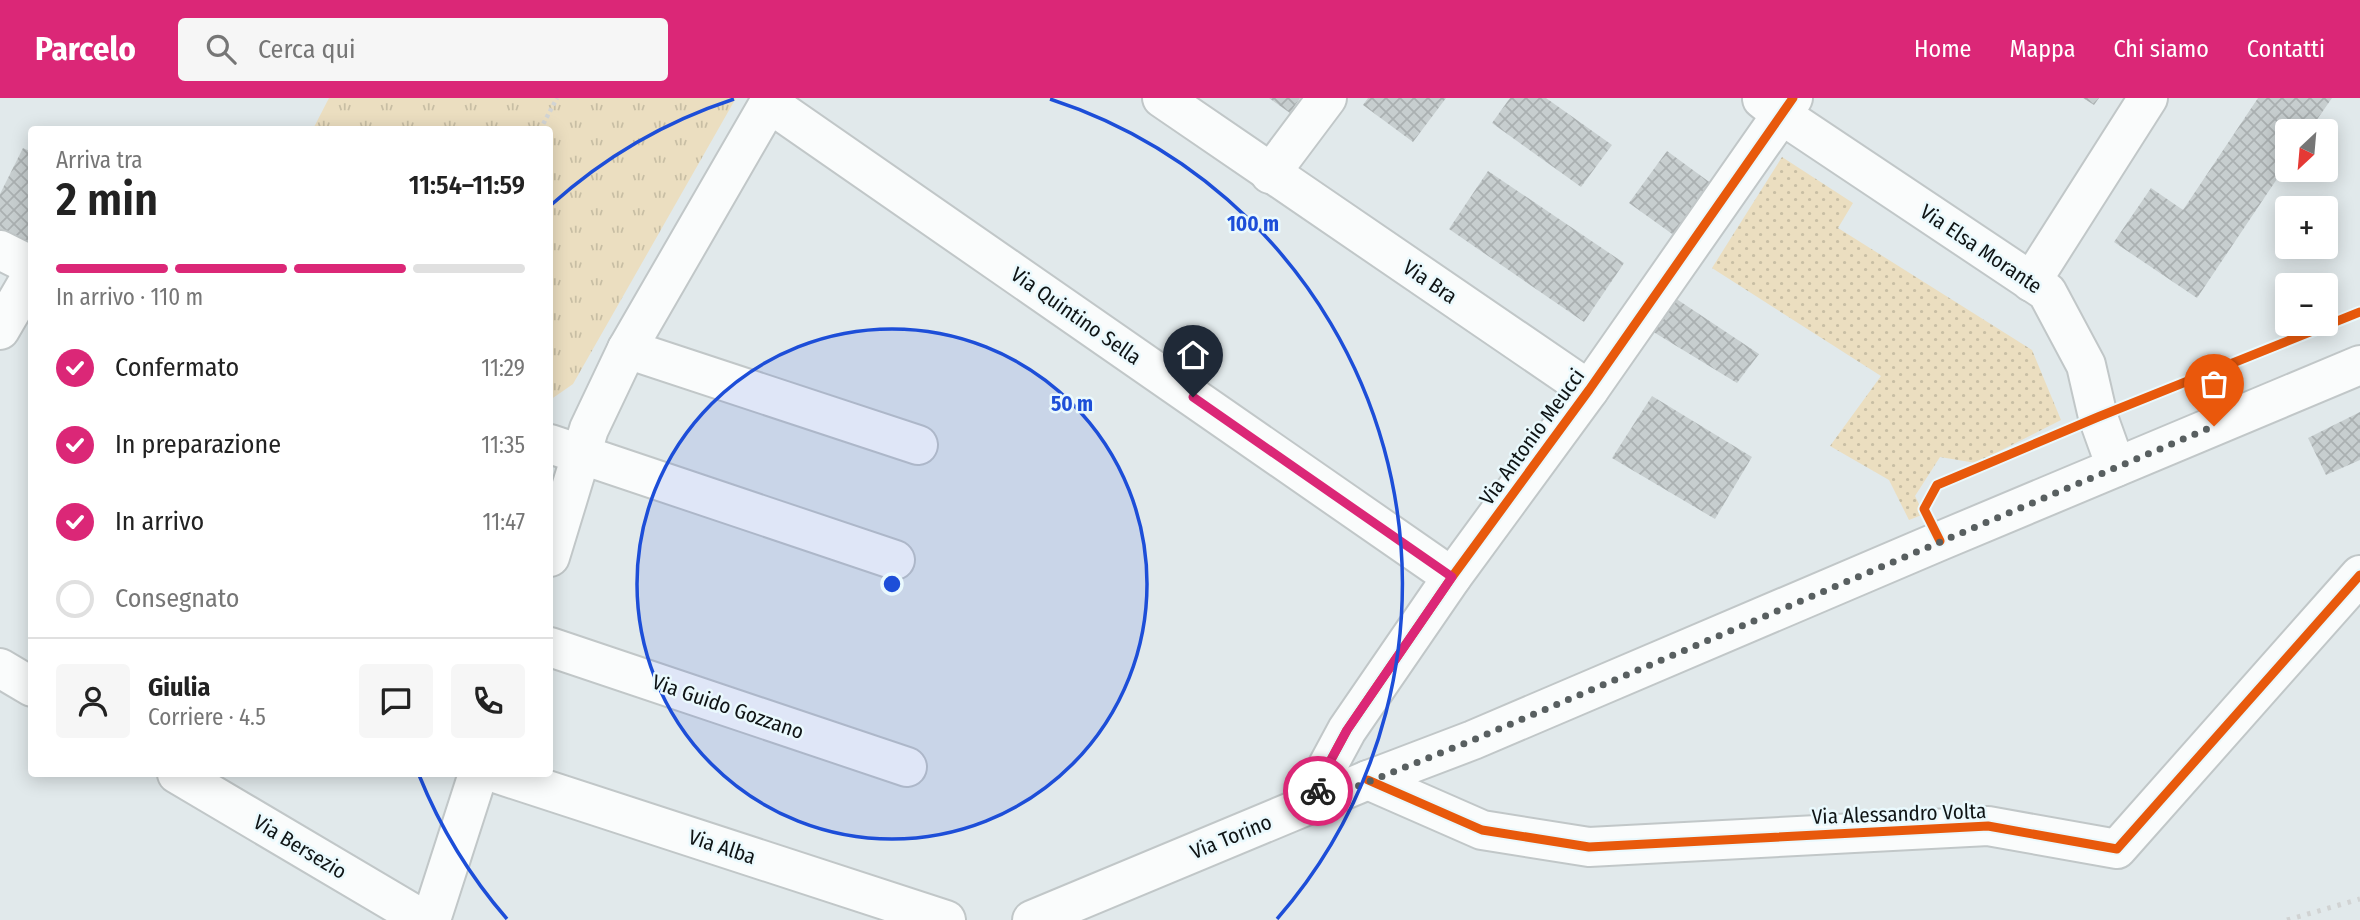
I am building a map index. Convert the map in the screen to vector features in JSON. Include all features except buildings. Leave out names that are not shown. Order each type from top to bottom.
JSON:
[{"type":"street","name":"Via Bra","points":[[1162,98],[1589,390]]},
{"type":"street","points":[[1270,174],[1327,98]]},
{"type":"street","points":[[2022,275],[2085,196],[2148,98]]},
{"type":"street","points":[[553,535],[565,449],[589,429],[627,349],[770,100]]},
{"type":"street","name":"Via Quintino Sella","points":[[770,100],[1452,577]]},
{"type":"street","name":"Via Antonio Meucci","points":[[1313,804],[1326,769],[1347,730],[1452,577],[1589,390],[1779,104]]},
{"type":"street","name":"Via Elsa Morante","points":[[1779,104],[2047,292],[2086,365],[2098,417],[2116,467]]},
{"type":"street","points":[[0,250],[28,264]]},
{"type":"street","points":[[0,330],[28,282]]},
{"type":"street","points":[[627,349],[918,445]]},
{"type":"street","name":"Via Torino","points":[[1032,920],[1368,780],[1486,735],[2360,365]]},
{"type":"street","points":[[565,449],[895,560]]},
{"type":"street","name":"Via Alessandro Volta","points":[[1368,780],[1482,830],[1589,847],[1987,826],[2117,849],[2360,575]]},
{"type":"street","name":"Via Guido Gozzano","points":[[553,648],[907,766]]},
{"type":"street","points":[[0,668],[28,685]]},
{"type":"street","name":"Via Bersezio","points":[[182,777],[424,920]]},
{"type":"street","points":[[431,920],[477,777]]},
{"type":"street","name":"Via Alba","points":[[507,777],[946,920]]},
{"type":"path","points":[[542,126],[557,98]]},
{"type":"green space","points":[[329,98],[736,98],[573,384],[553,398],[553,126],[315,126]]},
{"type":"green space","points":[[1782,157],[1853,203],[1838,228],[2032,350],[2061,420],[1976,463],[1940,457],[1915,496],[1924,514],[1909,520],[1889,480],[1830,446],[1881,376],[1712,268]]},
{"type":"railway","points":[[2287,920],[2360,899]]},
{"type":"cycle path","points":[[1313,804],[1326,769],[1347,730],[1452,577],[1589,390],[1793,98]]},
{"type":"cycle path","points":[[1940,541],[1924,509],[1937,485],[2360,312]]},
{"type":"cycle path","points":[[1368,780],[1482,830],[1589,847],[1988,826],[2117,849],[2360,575]]},
{"type":"way so far","points":[[1318,791],[1313,804],[1473,740],[2214,426]]},
{"type":"route","points":[[1193,397],[1452,577],[1347,730],[1326,769],[1318,791]]}]
